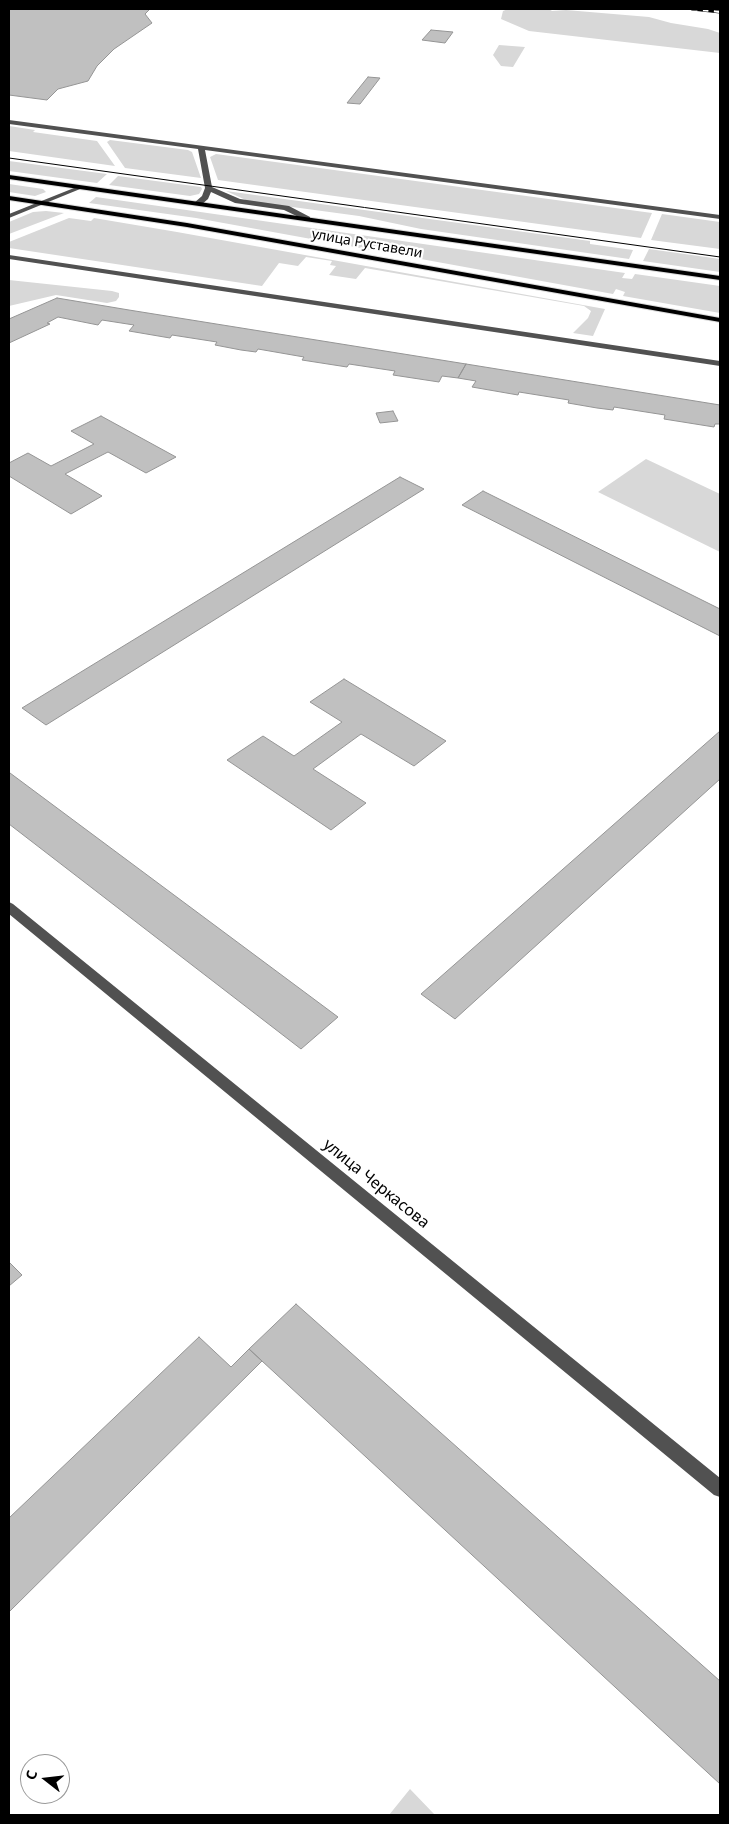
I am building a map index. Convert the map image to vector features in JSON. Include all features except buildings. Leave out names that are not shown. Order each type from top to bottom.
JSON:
[{"type":"main road","name":"улица Руставели","points":[[9,177],[720,278]]},
{"type":"main road","name":"улица Руставели","points":[[9,198],[187,224],[720,320]]},
{"type":"street","points":[[9,122],[720,217]]},
{"type":"street","points":[[198,203],[205,197],[209,188],[201,148]]},
{"type":"street","points":[[9,216],[81,187]]},
{"type":"street","points":[[209,188],[238,202],[286,208],[307,219]]},
{"type":"street","points":[[9,257],[720,364]]},
{"type":"street","name":"улица Черкасова","points":[[9,907],[720,1489]]},
{"type":"shaded area","points":[[508,9],[549,9],[552,11],[566,10],[649,17],[708,29],[720,33],[720,53],[529,31],[501,19],[503,11]]},
{"type":"shaded area","points":[[499,45],[525,47],[513,67],[501,66],[493,55]]},
{"type":"shaded area","points":[[9,126],[35,130],[33,132],[97,141],[115,166],[9,151]]},
{"type":"shaded area","points":[[110,140],[188,150],[192,152],[201,178],[125,168],[107,142]]},
{"type":"shaded area","points":[[216,154],[652,213],[641,238],[218,180],[210,157]]},
{"type":"shaded area","points":[[9,161],[107,174],[97,183],[9,171]]},
{"type":"shaded area","points":[[118,176],[201,187],[202,189],[199,194],[190,196],[109,185]]},
{"type":"shaded area","points":[[9,184],[43,189],[46,192],[35,196],[9,192]]},
{"type":"shaded area","points":[[226,191],[590,241],[590,244],[633,250],[629,259],[421,229],[359,216],[248,201]]},
{"type":"shaded area","points":[[96,197],[625,273],[622,278],[632,279],[635,274],[720,286],[720,313],[623,296],[625,292],[616,289],[613,294],[196,218],[89,203]]},
{"type":"shaded area","points":[[33,212],[64,213],[9,234],[9,222]]},
{"type":"shaded area","points":[[662,214],[720,222],[720,249],[651,240]]},
{"type":"shaded area","points":[[69,218],[91,221],[94,218],[177,232],[605,309],[593,336],[573,333],[588,318],[591,311],[584,306],[365,268],[356,279],[329,275],[336,266],[330,265],[332,261],[306,257],[298,266],[279,263],[262,286],[9,248],[9,242]]},
{"type":"shaded area","points":[[649,249],[720,259],[720,272],[643,261]]},
{"type":"shaded area","points":[[9,280],[112,291],[119,293],[119,297],[116,301],[107,303],[56,295],[9,306]]},
{"type":"shaded area","points":[[646,459],[720,494],[720,552],[598,492]]},
{"type":"shaded area","points":[[410,1789],[435,1815],[389,1815]]},
{"type":"tram line","points":[[9,158],[720,257]]},
{"type":"railway","points":[[692,9],[720,12]]}]
